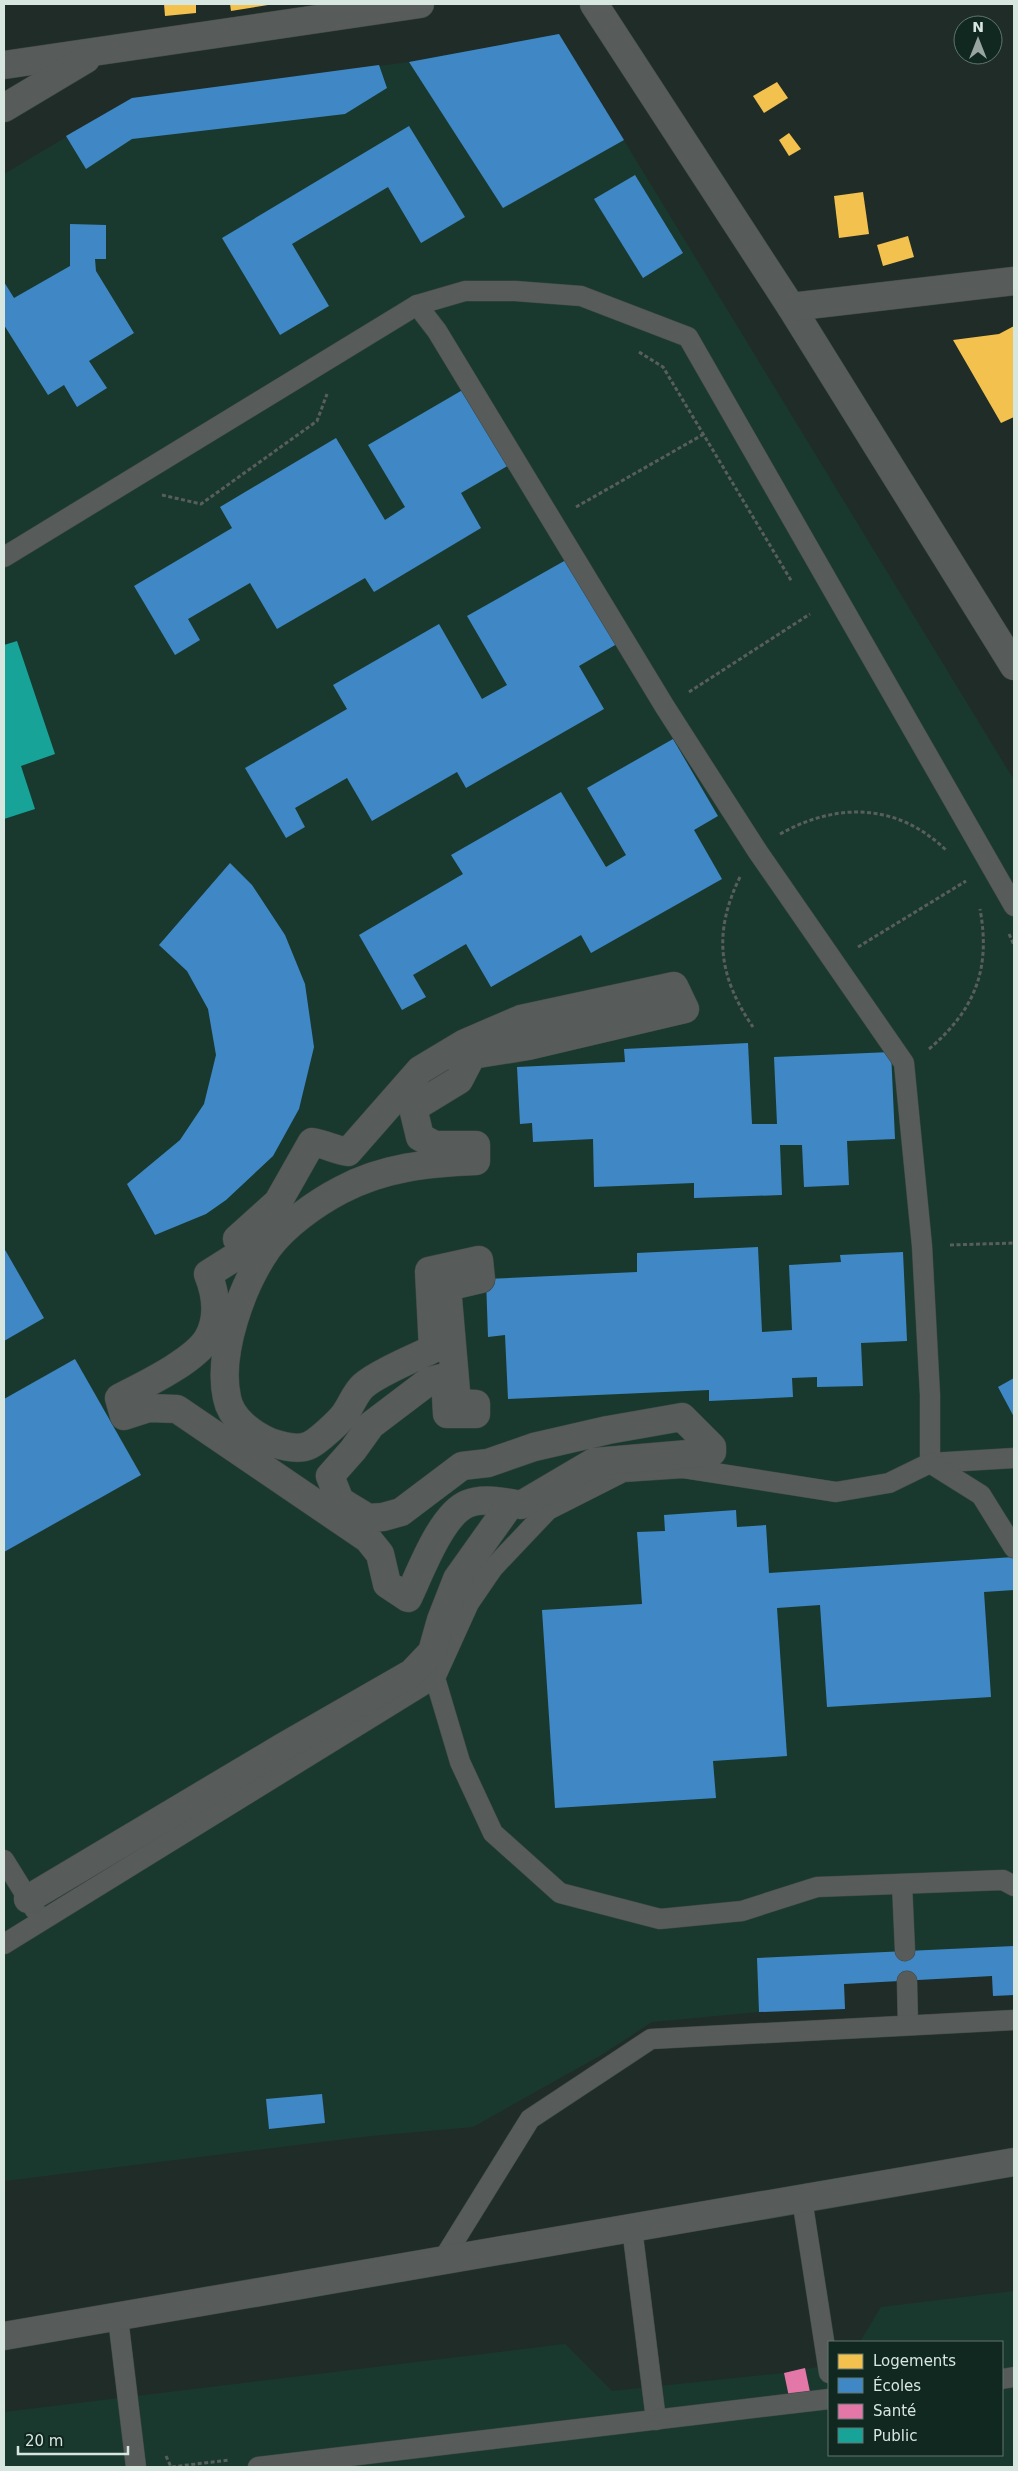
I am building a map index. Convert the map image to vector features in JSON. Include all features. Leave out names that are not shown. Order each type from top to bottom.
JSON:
[{"type":"street","points":[[4,65],[420,4]]},
{"type":"street","points":[[594,4],[791,307],[1014,666]]},
{"type":"street","points":[[4,108],[95,53]]},
{"type":"street","points":[[791,307],[1014,281]]},
{"type":"street","points":[[674,986],[685,1009],[528,1046],[472,1055],[458,1080],[413,1108],[420,1137],[435,1145],[476,1145],[476,1160],[424,1163],[369,1177],[340,1190],[296,1220],[269,1247],[246,1284],[229,1343],[225,1377],[227,1400],[239,1420],[256,1436],[286,1448],[310,1445],[343,1416],[363,1386],[433,1349],[429,1271],[479,1260],[481,1279],[447,1287],[457,1403],[476,1404],[476,1414],[446,1414],[445,1377],[429,1381],[371,1425],[353,1450],[330,1476],[340,1501],[368,1518],[401,1512],[462,1466],[488,1463],[534,1447],[608,1430],[682,1417],[712,1447],[712,1452],[594,1462],[521,1505],[511,1503],[498,1501],[467,1504],[441,1528],[408,1598],[387,1584],[380,1554],[368,1538],[177,1409],[149,1408],[124,1416],[119,1398],[148,1384],[192,1355],[208,1338],[216,1310],[213,1286],[208,1274],[246,1250],[237,1240],[278,1202],[312,1142],[326,1145],[334,1150],[348,1152],[420,1070],[464,1043],[521,1019],[674,986]]},
{"type":"street","points":[[35,1910],[283,1747],[412,1673],[432,1652],[441,1620],[457,1579],[511,1503]]},
{"type":"street","points":[[4,2336],[118,2318],[1014,2162]]},
{"type":"lane","points":[[4,556],[417,305],[465,291],[515,291],[580,296],[688,337],[1014,906]]},
{"type":"lane","points":[[417,305],[437,331],[665,707],[758,852],[904,1063],[922,1246],[930,1395],[930,1463]]},
{"type":"lane","points":[[4,1944],[35,1910],[435,1678],[469,1603],[493,1568],[548,1510],[623,1472],[684,1468],[836,1492],[889,1484],[930,1463],[1014,1458]]},
{"type":"lane","points":[[930,1463],[981,1495],[1014,1548]]},
{"type":"lane","points":[[435,1678],[460,1762],[493,1833],[560,1893],[660,1919],[742,1911],[818,1887],[1004,1880],[1014,1886]]},
{"type":"lane","points":[[4,1860],[35,1910]]},
{"type":"lane","points":[[902,1884],[905,1951]]},
{"type":"lane","points":[[907,1981],[908,2025]]},
{"type":"lane","points":[[442,2261],[530,2120],[651,2039],[1014,2020]]},
{"type":"lane","points":[[802,2199],[828,2367]]},
{"type":"lane","points":[[632,2228],[656,2420]]},
{"type":"lane","points":[[118,2318],[136,2467]]},
{"type":"lane","points":[[258,2467],[828,2399]]},
{"type":"path","points":[[552,520],[704,434]]},
{"type":"path","points":[[665,707],[810,614]]},
{"type":"path","points":[[754,1027],[738,1005],[728,980],[722,953],[723,925],[730,899],[742,874],[758,852],[779,835],[803,821],[829,814],[857,811],[884,815],[910,824],[934,838],[947,851]]},
{"type":"path","points":[[964,872],[972,888]]},
{"type":"path","points":[[834,961],[969,879]]},
{"type":"path","points":[[904,1063],[949,1032],[966,1010],[977,985],[984,959],[984,931],[980,905]]},
{"type":"path","points":[[922,1246],[1014,1243]]},
{"type":"shaded area","points":[[559,34],[1014,780],[1014,1995],[993,1996],[992,1976],[844,1984],[845,2009],[759,2012],[652,2022],[603,2054],[473,2127],[371,2136],[4,2181],[4,174],[132,98],[409,62]]},
{"type":"shaded area","points":[[1014,2291],[1014,2467],[4,2467],[4,2412],[565,2344],[612,2391],[784,2373],[828,2365],[828,2456],[1003,2456],[1003,2341],[861,2341],[881,2307]]},
{"type":"building: Logements","points":[[164,4],[196,4],[196,13],[165,16]]},
{"type":"building: Logements","points":[[230,4],[268,4],[268,5],[231,11]]},
{"type":"building: Logements","points":[[777,82],[788,98],[764,113],[753,96]]},
{"type":"building: Logements","points":[[789,133],[801,149],[789,156],[779,140]]},
{"type":"building: Logements","points":[[863,192],[869,234],[839,238],[834,196]]},
{"type":"building: Logements","points":[[908,236],[914,257],[883,266],[877,245]]},
{"type":"building: Logements","points":[[1014,326],[1014,417],[1001,423],[953,340],[999,334]]},
{"type":"building: Écoles","points":[[559,34],[624,140],[503,208],[409,62]]},
{"type":"building: Écoles","points":[[379,65],[387,88],[345,114],[132,139],[86,169],[66,136],[132,98]]},
{"type":"building: Écoles","points":[[409,126],[465,217],[421,243],[388,187],[292,244],[329,306],[280,335],[222,238]]},
{"type":"building: Écoles","points":[[635,175],[683,253],[643,278],[594,199]]},
{"type":"building: Écoles","points":[[70,224],[106,225],[106,259],[95,259],[96,271],[134,333],[89,361],[107,388],[77,407],[64,385],[48,395],[4,325],[4,282],[14,298],[70,266]]},
{"type":"building: Écoles","points":[[466,388],[511,464],[461,493],[481,528],[374,592],[365,578],[277,629],[250,583],[188,619],[200,640],[175,655],[134,586],[232,528],[220,507],[336,438],[385,520],[405,507],[368,445]]},
{"type":"building: Écoles","points":[[573,556],[622,641],[579,666],[604,709],[466,788],[457,772],[372,821],[347,778],[295,808],[305,827],[286,838],[245,768],[347,709],[333,685],[439,624],[482,699],[507,685],[467,616]]},
{"type":"building: Écoles","points":[[673,739],[718,816],[694,830],[722,879],[591,953],[581,935],[491,987],[466,944],[413,975],[426,997],[402,1010],[359,935],[463,874],[451,855],[561,792],[606,867],[626,855],[587,788]]},
{"type":"building: Écoles","points":[[230,863],[252,885],[285,935],[305,984],[314,1047],[299,1109],[273,1156],[226,1200],[206,1214],[155,1235],[127,1184],[180,1140],[204,1104],[216,1055],[208,1009],[187,971],[159,945]]},
{"type":"building: Écoles","points":[[748,1043],[752,1124],[777,1124],[774,1057],[891,1052],[895,1139],[847,1141],[849,1185],[804,1187],[802,1145],[780,1145],[782,1195],[694,1198],[694,1183],[594,1187],[593,1139],[533,1142],[532,1123],[520,1124],[517,1067],[625,1062],[624,1049]]},
{"type":"building: Écoles","points":[[758,1247],[762,1332],[792,1330],[789,1265],[841,1262],[840,1255],[903,1252],[907,1341],[861,1343],[863,1386],[817,1387],[817,1377],[792,1378],[793,1397],[709,1401],[709,1390],[508,1399],[505,1335],[488,1337],[486,1279],[637,1272],[637,1253]]},
{"type":"building: Écoles","points":[[4,1248],[44,1318],[4,1341]]},
{"type":"building: Écoles","points":[[75,1359],[141,1475],[4,1552],[4,1399]]},
{"type":"building: Écoles","points":[[1014,1378],[1014,1417],[998,1387]]},
{"type":"building: Écoles","points":[[736,1510],[737,1527],[766,1525],[769,1573],[1014,1557],[1014,1590],[984,1592],[991,1697],[827,1707],[820,1605],[777,1608],[787,1756],[713,1761],[716,1798],[555,1808],[542,1610],[642,1604],[637,1532],[665,1531],[664,1515]]},
{"type":"building: Écoles","points":[[1014,1946],[1014,1995],[993,1996],[992,1976],[844,1984],[845,2009],[759,2012],[757,1958]]},
{"type":"building: Écoles","points":[[322,2094],[325,2123],[269,2129],[266,2099]]},
{"type":"building: Santé","points":[[805,2368],[810,2392],[789,2397],[784,2373]]},
{"type":"building: Public","points":[[17,641],[55,754],[21,766],[35,809],[4,819],[4,645]]}]
